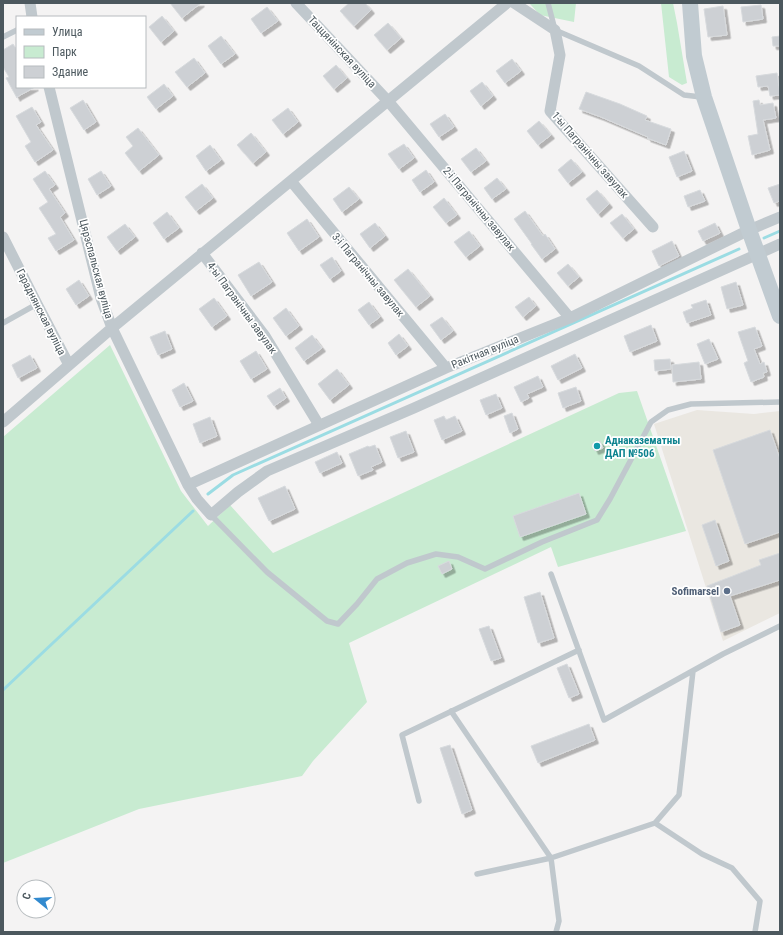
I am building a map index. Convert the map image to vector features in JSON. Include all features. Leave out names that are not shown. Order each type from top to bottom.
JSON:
[{"type":"street","points":[[30,3],[32,16]]},
{"type":"street","name":"Таццянінская вуліца","points":[[296,3],[388,101]]},
{"type":"street","points":[[3,422],[112,328],[507,3]]},
{"type":"street","points":[[514,3],[555,30]]},
{"type":"street","points":[[690,3],[694,56],[704,97],[757,254],[780,316]]},
{"type":"street","name":"1-ы Пагранічны завулак","points":[[555,30],[560,55],[550,111],[653,227]]},
{"type":"street","name":"Цярэспальская вуліца","points":[[49,88],[101,298],[112,328],[188,485],[197,499],[212,515]]},
{"type":"street","name":"2-і Пагранічны завулак","points":[[388,101],[570,318]]},
{"type":"street","name":"3-і Пагранічны завулак","points":[[291,181],[446,368]]},
{"type":"street","name":"Ракітная вуліца","points":[[188,485],[446,368],[570,318],[749,230],[780,217]]},
{"type":"street","name":"Гараднянская вуліца","points":[[3,237],[69,365]]},
{"type":"street","name":"Ракітная вуліца","points":[[212,515],[238,492],[267,471],[780,244]]},
{"type":"street","name":"4-ы Пагранічны завулак","points":[[202,254],[265,336],[319,425]]},
{"type":"lane","points":[[548,3],[555,30],[639,66],[684,95],[704,97]]},
{"type":"lane","points":[[3,37],[16,30]]},
{"type":"lane","points":[[3,323],[37,304]]},
{"type":"lane","points":[[212,515],[267,572],[327,621],[338,624],[377,580],[406,563],[436,554],[458,557],[485,569],[542,542],[597,520],[610,499],[651,422],[668,410],[691,404],[780,402]]},
{"type":"lane","points":[[551,574],[604,720],[723,654],[780,626]]},
{"type":"lane","points":[[419,801],[402,735],[579,650]]},
{"type":"lane","points":[[477,874],[551,858],[655,823],[679,795],[693,671]]},
{"type":"lane","points":[[451,712],[551,858],[559,921],[556,932]]},
{"type":"lane","points":[[655,823],[702,854],[732,868],[760,901],[755,932]]},
{"type":"shaded area","points":[[697,410],[754,414],[780,411],[780,613],[723,641],[654,424]]},
{"type":"green space","points":[[576,3],[574,22],[540,15],[530,4]]},
{"type":"green space","points":[[661,3],[673,3],[687,83],[682,85],[669,77]]},
{"type":"green space","points":[[110,345],[181,491],[208,526],[230,505],[273,553],[619,393],[637,391],[686,531],[558,567],[551,547],[349,643],[367,702],[313,761],[302,776],[139,809],[3,863],[3,437]]},
{"type":"building","points":[[170,3],[201,3],[182,18]]},
{"type":"building","points":[[349,3],[365,3],[371,10],[354,26],[340,11]]},
{"type":"building","points":[[761,5],[763,19],[743,22],[741,7]]},
{"type":"building","points":[[723,6],[727,35],[708,37],[704,9]]},
{"type":"building","points":[[267,7],[278,21],[261,33],[251,19]]},
{"type":"building","points":[[162,16],[174,31],[161,42],[149,27]]},
{"type":"building","points":[[388,23],[401,38],[387,50],[374,35]]},
{"type":"building","points":[[221,36],[235,54],[221,64],[208,46]]},
{"type":"building","points":[[780,36],[780,46],[773,46],[772,37]]},
{"type":"building","points":[[13,44],[16,48],[16,88],[33,88],[17,98],[6,78],[9,77],[3,67],[3,50]]},
{"type":"building","points":[[194,58],[205,73],[187,87],[175,72]]},
{"type":"building","points":[[512,59],[521,71],[505,83],[496,71]]},
{"type":"building","points":[[336,65],[347,78],[334,89],[323,76]]},
{"type":"building","points":[[777,73],[780,95],[770,96],[768,86],[758,87],[756,76]]},
{"type":"building","points":[[482,82],[493,96],[481,106],[470,91]]},
{"type":"building","points":[[164,84],[173,96],[156,109],[147,97]]},
{"type":"building","points":[[586,92],[620,104],[647,116],[645,120],[671,129],[666,145],[579,109]]},
{"type":"building","points":[[83,100],[96,122],[84,130],[70,108]]},
{"type":"building","points":[[759,100],[760,105],[773,103],[776,118],[763,120],[770,150],[752,155],[748,136],[758,134],[753,101]]},
{"type":"building","points":[[32,107],[41,122],[36,125],[53,150],[35,162],[25,146],[31,142],[16,116]]},
{"type":"building","points":[[288,108],[298,122],[283,134],[272,120]]},
{"type":"building","points":[[445,114],[454,127],[439,137],[430,124]]},
{"type":"building","points":[[539,121],[551,135],[538,145],[527,131]]},
{"type":"building","points":[[138,128],[159,155],[139,171],[125,153],[133,146],[126,137]]},
{"type":"building","points":[[251,133],[266,152],[253,163],[237,145]]},
{"type":"building","points":[[404,144],[414,158],[399,169],[388,154]]},
{"type":"building","points":[[210,145],[221,160],[206,171],[196,156]]},
{"type":"building","points":[[476,148],[486,161],[471,172],[461,159]]},
{"type":"building","points":[[684,151],[692,171],[677,177],[669,157]]},
{"type":"building","points":[[571,159],[582,172],[568,183],[558,170]]},
{"type":"building","points":[[426,170],[434,182],[420,192],[412,180]]},
{"type":"building","points":[[45,171],[55,185],[49,189],[65,213],[60,217],[74,240],[56,251],[48,238],[56,234],[39,208],[48,202],[33,179]]},
{"type":"building","points":[[101,171],[111,186],[97,195],[88,179]]},
{"type":"building","points":[[497,178],[506,189],[492,199],[484,188]]},
{"type":"building","points":[[202,184],[213,198],[196,211],[185,197]]},
{"type":"building","points":[[780,184],[780,201],[774,203],[768,188]]},
{"type":"building","points":[[349,187],[359,199],[342,212],[333,199]]},
{"type":"building","points":[[597,190],[609,204],[598,214],[586,199]]},
{"type":"building","points":[[700,190],[705,201],[688,207],[684,196]]},
{"type":"building","points":[[444,198],[457,215],[446,223],[433,207]]},
{"type":"building","points":[[525,211],[543,236],[545,234],[555,249],[542,259],[514,219]]},
{"type":"building","points":[[167,212],[179,228],[164,239],[153,223]]},
{"type":"building","points":[[622,214],[634,229],[623,238],[610,223]]},
{"type":"building","points":[[307,219],[319,237],[299,251],[287,233]]},
{"type":"building","points":[[375,223],[385,236],[370,248],[360,234]]},
{"type":"building","points":[[715,223],[720,233],[703,241],[698,231]]},
{"type":"building","points":[[125,224],[135,237],[117,251],[107,237]]},
{"type":"building","points":[[469,231],[480,246],[466,257],[454,242]]},
{"type":"building","points":[[672,241],[679,256],[659,266],[652,251]]},
{"type":"building","points":[[332,257],[341,271],[330,279],[320,265]]},
{"type":"building","points":[[259,262],[272,282],[251,296],[238,275]]},
{"type":"building","points":[[568,264],[579,277],[568,286],[557,273]]},
{"type":"building","points":[[408,269],[430,296],[416,307],[394,280]]},
{"type":"building","points":[[79,280],[89,296],[76,305],[66,289]]},
{"type":"building","points":[[736,282],[743,305],[727,309],[721,287]]},
{"type":"building","points":[[529,297],[536,306],[523,317],[515,307]]},
{"type":"building","points":[[214,298],[227,316],[212,327],[199,309]]},
{"type":"building","points":[[706,300],[711,315],[687,323],[683,312],[693,308],[691,305]]},
{"type":"building","points":[[369,302],[380,317],[369,325],[358,310]]},
{"type":"building","points":[[286,308],[299,326],[286,336],[273,318]]},
{"type":"building","points":[[442,317],[453,331],[441,340],[430,325]]},
{"type":"building","points":[[651,325],[657,341],[630,352],[624,336]]},
{"type":"building","points":[[755,327],[762,346],[754,349],[760,364],[764,362],[767,372],[763,373],[764,377],[751,382],[744,363],[748,361],[738,332]]},
{"type":"building","points":[[165,331],[172,349],[158,355],[150,337]]},
{"type":"building","points":[[399,334],[408,346],[396,355],[388,343]]},
{"type":"building","points":[[312,335],[322,348],[304,361],[295,348]]},
{"type":"building","points":[[709,339],[718,359],[705,364],[697,344]]},
{"type":"building","points":[[256,351],[267,369],[251,379],[240,361]]},
{"type":"building","points":[[575,354],[582,368],[558,380],[551,366]]},
{"type":"building","points":[[30,355],[37,368],[18,378],[12,365]]},
{"type":"building","points":[[670,359],[671,369],[655,371],[654,360]]},
{"type":"building","points":[[699,362],[701,379],[673,382],[672,365]]},
{"type":"building","points":[[337,369],[349,385],[330,400],[318,384]]},
{"type":"building","points":[[538,376],[543,387],[527,394],[529,398],[521,402],[514,387]]},
{"type":"building","points":[[184,383],[193,401],[180,407],[172,390]]},
{"type":"building","points":[[576,387],[581,401],[563,408],[558,393]]},
{"type":"building","points":[[280,388],[286,398],[274,406],[267,396]]},
{"type":"building","points":[[496,394],[502,408],[486,415],[480,400]]},
{"type":"building","points":[[512,413],[518,429],[510,433],[504,416]]},
{"type":"building","points":[[444,416],[446,420],[455,416],[462,431],[442,440],[434,420]]},
{"type":"building","points":[[210,417],[217,436],[200,443],[193,424]]},
{"type":"building","points":[[770,430],[780,459],[780,532],[745,544],[713,450]]},
{"type":"building","points":[[406,431],[414,452],[398,458],[390,437]]},
{"type":"building","name":"Аднаказематны ДАП №506","points":[[600,441],[603,448],[595,451],[592,444]]},
{"type":"building","points":[[375,445],[382,462],[371,467],[373,470],[358,476],[349,454],[368,446]]},
{"type":"building","points":[[337,452],[342,463],[320,473],[315,462]]},
{"type":"building","points":[[285,486],[295,509],[269,521],[258,498]]},
{"type":"building","points":[[579,493],[586,514],[520,537],[513,516]]},
{"type":"building","points":[[715,520],[729,561],[716,566],[702,525]]},
{"type":"building","name":"Sofimarsel","points":[[780,553],[780,580],[730,596],[740,625],[721,632],[707,586],[761,565],[759,560]]},
{"type":"building","points":[[449,561],[452,569],[442,574],[438,566]]},
{"type":"building","points":[[540,592],[554,638],[538,643],[524,597]]},
{"type":"building","points":[[489,626],[501,658],[491,661],[479,629]]},
{"type":"building","points":[[567,664],[579,694],[569,698],[557,668]]},
{"type":"building","points":[[589,724],[595,740],[538,763],[531,746]]},
{"type":"building","points":[[450,745],[472,810],[462,814],[440,748]]},
{"type":"waterway","points":[[764,238],[780,231]]},
{"type":"waterway","points":[[208,494],[233,475],[739,249]]},
{"type":"waterway","points":[[3,690],[193,511]]},
{"type":"place","name":"Аднаказематны ДАП №506","points":[[597,446]]},
{"type":"place","name":"Sofimarsel","points":[[727,591]]}]
